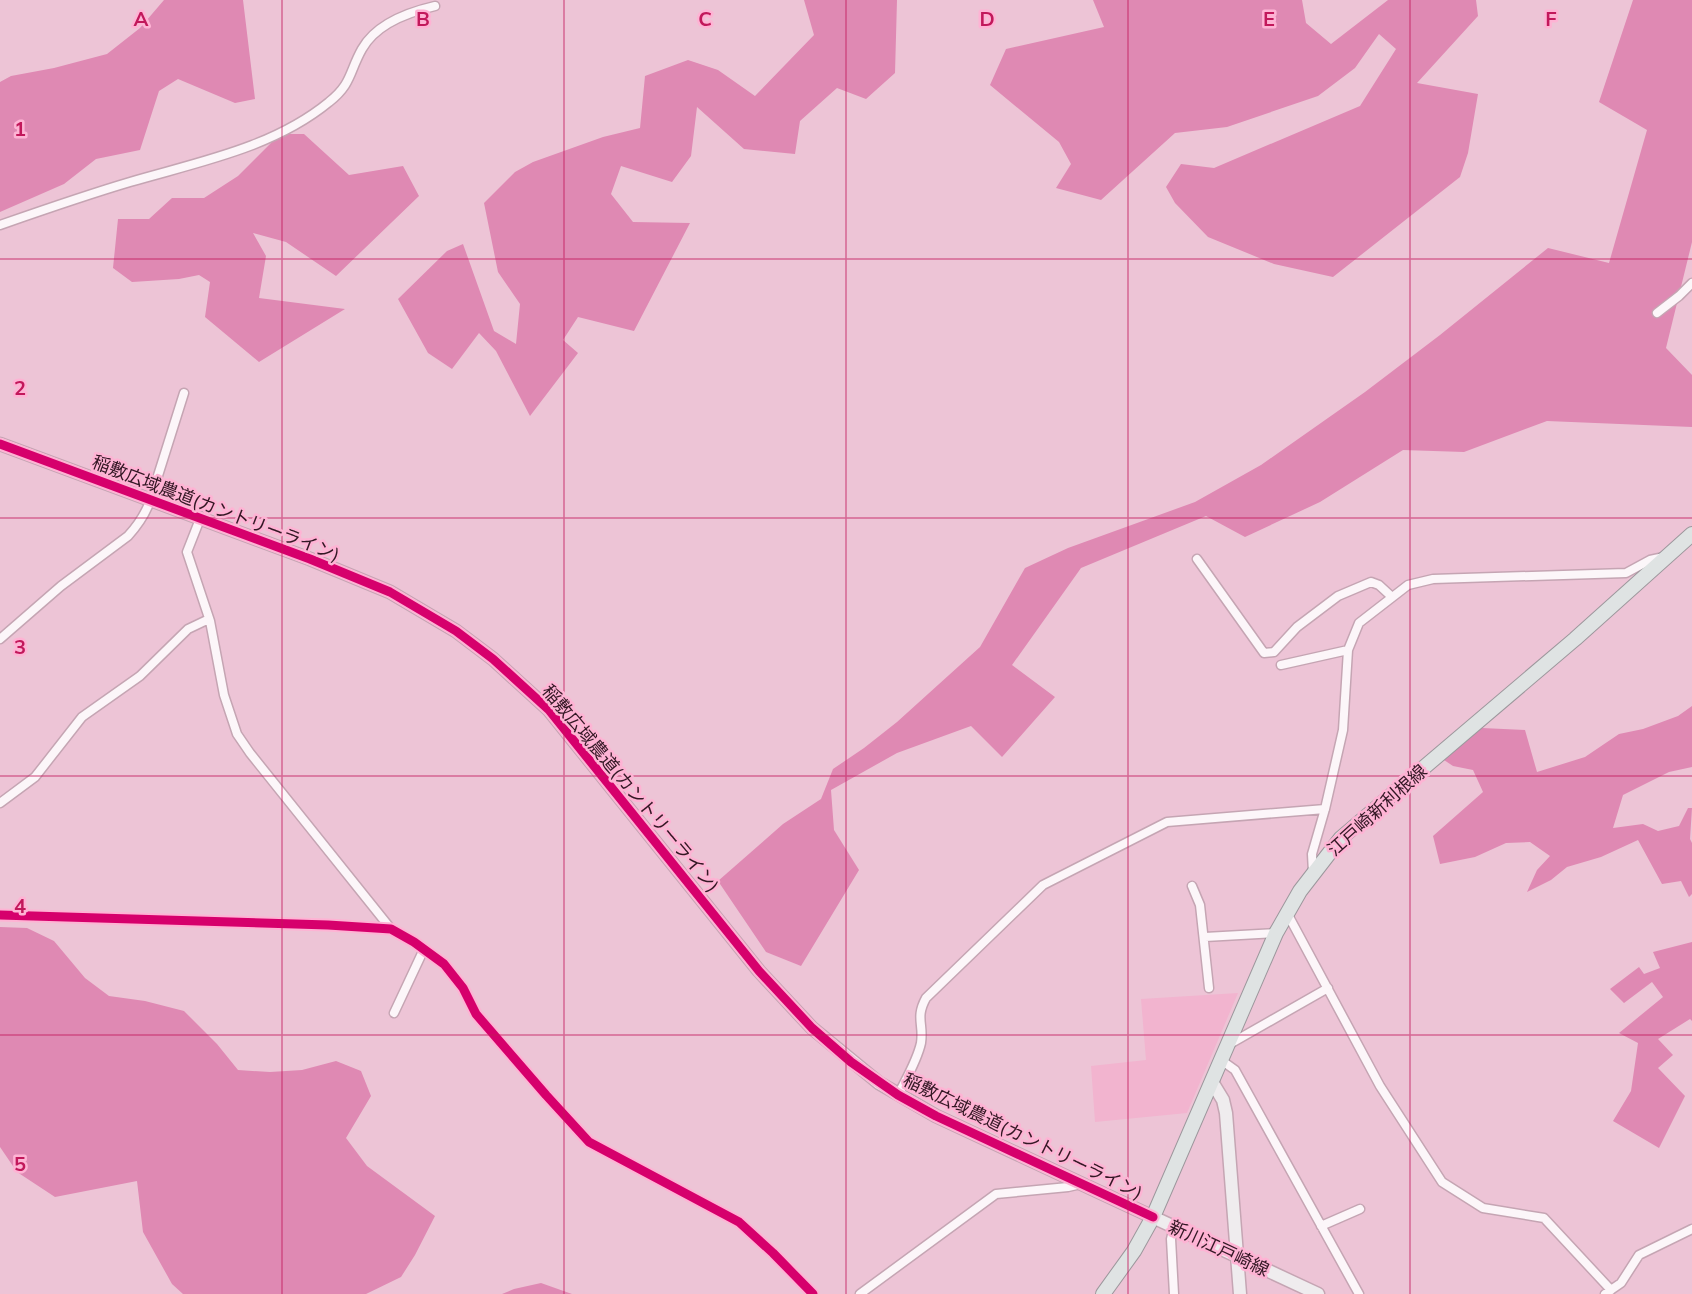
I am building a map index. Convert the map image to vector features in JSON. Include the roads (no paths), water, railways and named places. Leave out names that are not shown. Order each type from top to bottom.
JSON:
[{"type":"main road","name":"江戸崎新利根線","points":[[1103,1294],[1134,1251],[1153,1217],[1276,933],[1287,912],[1328,852],[1351,828],[1575,639],[1692,534]]},
{"type":"street","points":[[0,225],[108,188],[254,145],[298,124],[330,102],[348,84],[363,47],[383,26],[414,10],[435,6]]},
{"type":"street","points":[[1657,313],[1679,297],[1692,283]]},
{"type":"street","points":[[0,639],[61,586],[128,536],[145,514],[184,393]]},
{"type":"street","name":"稲敷広域農道(カントリーライン)","points":[[0,444],[310,559],[390,592],[456,631],[517,679],[555,717],[759,971],[812,1028],[851,1062],[898,1095],[945,1120],[1153,1217]]},
{"type":"street","points":[[200,519],[188,552],[209,619],[224,695],[237,734],[250,753],[391,929],[444,964],[463,988],[483,1022],[589,1142],[739,1222],[773,1252],[813,1294]]},
{"type":"street","points":[[1313,873],[1312,854],[1326,808],[1343,730],[1348,650],[1359,623],[1408,585],[1433,579],[1626,573],[1650,560],[1667,556]]},
{"type":"street","points":[[1197,559],[1264,653],[1274,652],[1298,627],[1338,596],[1371,582],[1380,585],[1392,597]]},
{"type":"street","points":[[0,803],[35,777],[82,717],[140,676],[188,629],[209,619]]},
{"type":"street","points":[[1281,665],[1348,650]]},
{"type":"street","points":[[898,1095],[921,1042],[920,1010],[926,998],[1043,885],[1167,822],[1326,808]]},
{"type":"street","points":[[1192,886],[1200,905],[1209,988]]},
{"type":"street","points":[[1287,912],[1380,1086],[1442,1182],[1483,1208],[1544,1218],[1608,1292],[1621,1284],[1639,1255],[1692,1229]]},
{"type":"street","points":[[0,915],[391,929]]},
{"type":"street","points":[[1204,937],[1276,933]]},
{"type":"street","points":[[394,1013],[424,949]]},
{"type":"street","points":[[1227,1045],[1328,988]]},
{"type":"street","points":[[1221,1060],[1235,1070],[1359,1294]]},
{"type":"street","points":[[1212,1082],[1223,1100],[1226,1113],[1240,1294]]},
{"type":"street","points":[[860,1294],[996,1194],[1081,1184]]},
{"type":"street","points":[[1321,1227],[1360,1209]]},
{"type":"street","name":"新川江戸崎線","points":[[1153,1217],[1318,1294]]},
{"type":"street","points":[[1174,1227],[1171,1239],[1174,1294]]}]
